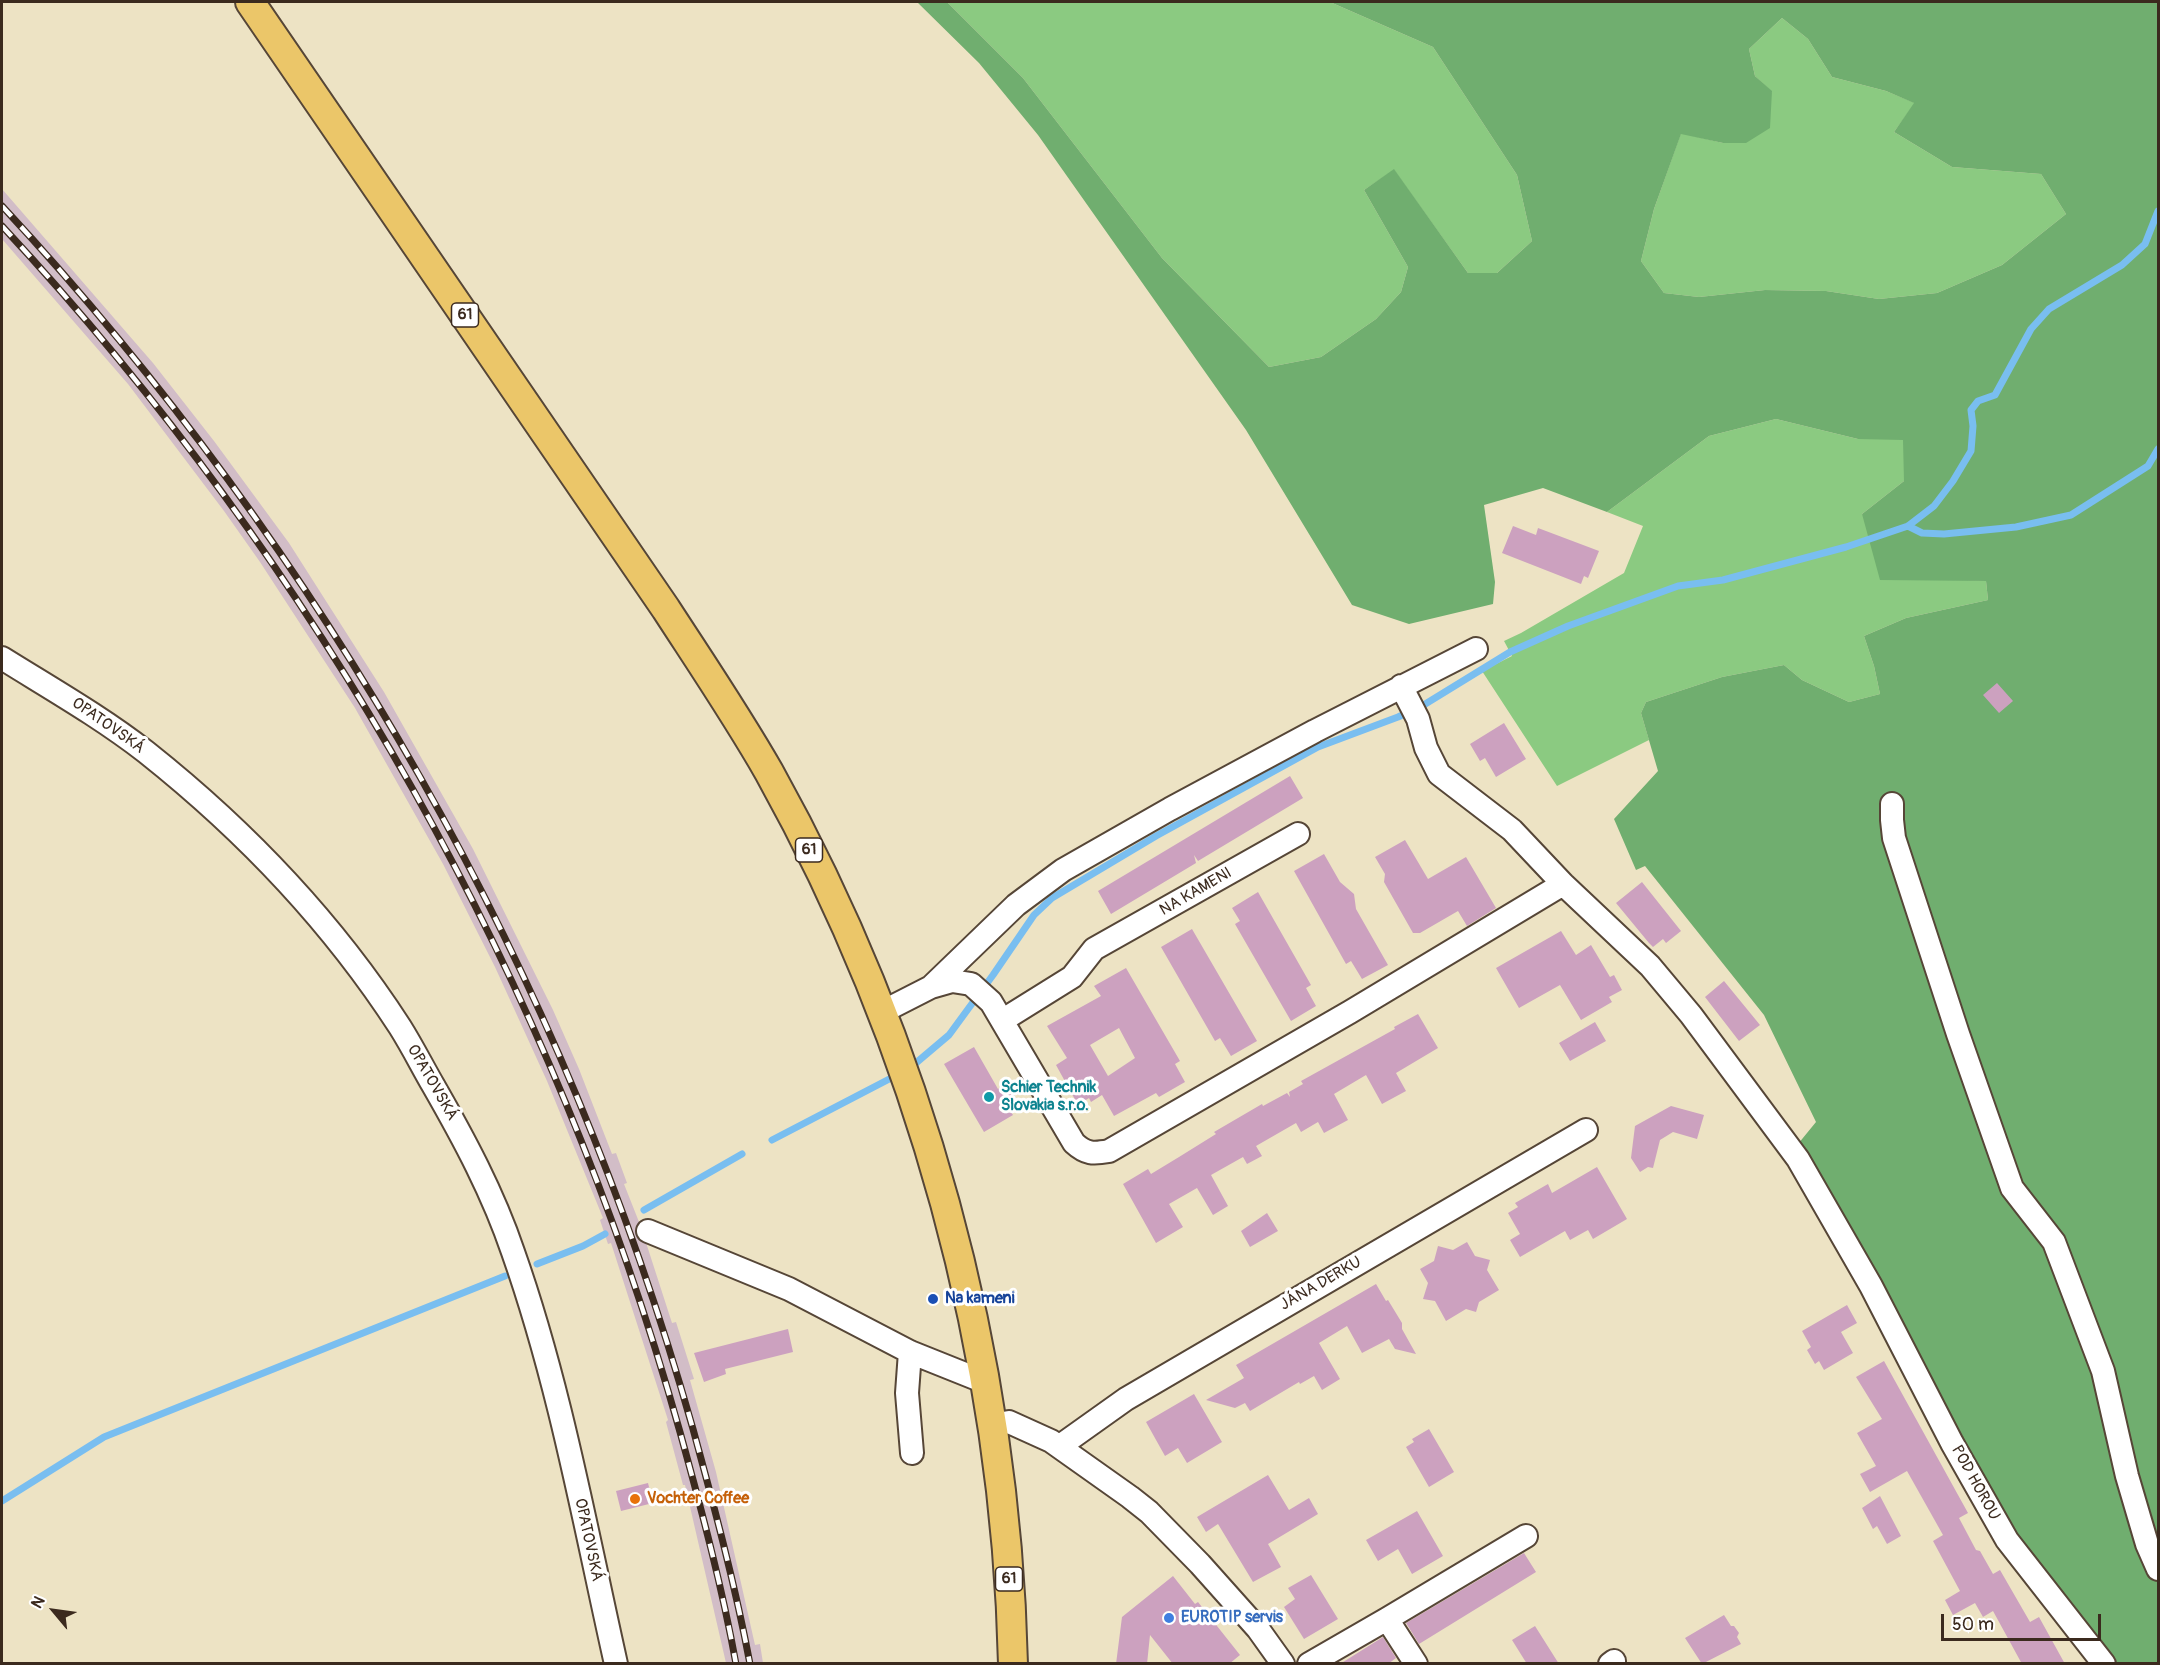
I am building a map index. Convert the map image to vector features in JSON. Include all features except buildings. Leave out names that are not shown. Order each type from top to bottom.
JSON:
[{"type":"main road","name":"61","points":[[250,2],[666,609],[719,690],[768,772],[817,866],[882,1012],[903,1069],[953,1236],[985,1382],[992,1425],[1008,1569],[1013,1664]]},
{"type":"street","points":[[931,987],[1016,905],[1063,870],[1170,809],[1410,703],[1476,649]]},
{"type":"street","name":"OPATOVSKÁ","points":[[2,658],[83,708],[144,751],[204,801],[289,883],[357,967],[400,1027],[457,1126],[494,1203],[516,1260],[549,1366],[616,1664]]},
{"type":"street","name":"POD HOROU","points":[[1410,703],[1426,748],[1439,774],[1512,830],[1563,884],[1650,966],[1691,1015],[1798,1159],[1871,1286],[1952,1443],[2007,1540],[2104,1664]]},
{"type":"street","points":[[1892,804],[1894,838],[1958,1034],[2012,1188],[2054,1242],[2103,1371],[2127,1476],[2147,1544],[2158,1569]]},
{"type":"street","name":"NA KAMENI","points":[[997,1011],[1072,977],[1094,950],[1298,834]]},
{"type":"street","points":[[882,1012],[931,987],[952,981],[971,984],[997,1011],[1074,1143],[1082,1151],[1093,1154],[1108,1151],[1212,1081],[1345,1004],[1563,884]]},
{"type":"street","name":"JÁNA DERKU","points":[[1060,1446],[1126,1399],[1586,1131]]},
{"type":"street","points":[[648,1231],[789,1289],[910,1352],[985,1382]]},
{"type":"street","points":[[910,1352],[907,1393],[912,1453]]},
{"type":"street","points":[[992,1425],[1009,1422],[1060,1446],[1149,1512],[1225,1591],[1258,1629],[1283,1664]]},
{"type":"street","points":[[1309,1664],[1526,1536]]},
{"type":"street","points":[[1387,1619],[1416,1664]]},
{"type":"shaded area","points":[[2,189],[153,363],[289,543],[384,692],[473,849],[553,1010],[612,1154],[616,1153],[627,1183],[624,1184],[641,1227],[672,1323],[676,1322],[694,1379],[690,1380],[716,1472],[755,1645],[760,1644],[763,1663],[726,1663],[685,1485],[683,1485],[666,1422],[668,1420],[611,1243],[608,1244],[600,1220],[603,1218],[547,1081],[495,967],[443,864],[355,708],[260,562],[128,384],[2,239]]},
{"type":"green space","points":[[917,2],[947,2],[1023,78],[1162,258],[1269,367],[1321,357],[1376,319],[1401,292],[1408,267],[1364,190],[1394,169],[1468,273],[1497,273],[1532,241],[1517,175],[1433,47],[1330,2],[2158,2],[2158,1663],[2116,1663],[2025,1555],[1798,1144],[1816,1122],[1764,1015],[1645,866],[1636,870],[1614,819],[1658,771],[1641,713],[1646,702],[1722,677],[1784,665],[1802,680],[1849,702],[1880,694],[1864,636],[1906,618],[1988,600],[1986,581],[1880,580],[1862,514],[1904,481],[1903,440],[1858,439],[1776,419],[1709,436],[1607,512],[1543,488],[1484,505],[1495,582],[1493,604],[1409,624],[1352,605],[1246,430],[1038,135],[979,63]],"holes":[[[1782,18],[1808,39],[1832,77],[1886,91],[1914,103],[1894,132],[1952,167],[2041,174],[2066,214],[2002,265],[1937,293],[1879,299],[1826,291],[1765,290],[1699,297],[1664,293],[1641,261],[1654,209],[1681,134],[1723,143],[1746,143],[1770,128],[1772,91],[1755,76],[1749,49]]]},
{"type":"green space","points":[[947,2],[1330,2],[1433,47],[1517,175],[1532,241],[1497,273],[1468,273],[1394,170],[1364,190],[1408,267],[1401,292],[1376,319],[1321,357],[1269,367],[1162,258],[1023,78]]},
{"type":"green space","points":[[1782,18],[1808,39],[1832,77],[1886,91],[1915,103],[1894,132],[1952,167],[2041,174],[2066,214],[2002,265],[1937,293],[1879,299],[1826,291],[1765,290],[1699,297],[1664,293],[1641,261],[1654,209],[1681,133],[1723,143],[1772,92],[1755,76],[1749,49]]},
{"type":"green space","points":[[1776,419],[1858,439],[1904,439],[1904,481],[1862,514],[1911,577],[1986,581],[1988,600],[1906,618],[1864,636],[1880,694],[1849,702],[1802,680],[1784,665],[1722,677],[1646,702],[1641,713],[1649,740],[1557,786],[1482,671],[1512,656],[1504,641],[1624,573],[1643,526],[1607,512],[1709,436]]},
{"type":"waterway","points":[[910,1068],[949,1035],[1034,915],[1052,898],[1156,836],[1318,747],[1422,706],[1510,652],[1568,626],[1678,586],[1723,580],[1846,547],[1908,526],[1934,506],[1953,481],[1971,451],[1973,426],[1971,410],[1978,401],[1995,395],[2031,329],[2049,309],[2122,265],[2145,244],[2158,211]]},
{"type":"waterway","points":[[1908,526],[1922,533],[1944,534],[2016,527],[2071,515],[2148,466],[2158,449]]},
{"type":"waterway","points":[[772,1140],[897,1075]]},
{"type":"waterway","points":[[644,1210],[742,1154]]},
{"type":"waterway","points":[[537,1264],[583,1246],[605,1234]]},
{"type":"waterway","points":[[2,1501],[104,1437],[505,1276]]},
{"type":"railway","points":[[2,206],[119,339],[228,479],[328,625],[420,777],[503,933],[576,1094],[639,1260],[693,1429],[731,1575],[750,1664]]},
{"type":"railway","points":[[2,226],[117,357],[224,495],[323,639],[413,789],[494,943],[565,1103],[628,1266],[688,1461],[718,1576],[736,1664]]},
{"type":"place","name":"Schier Technik Slovakia s.r.o.","points":[[989,1097]]},
{"type":"place","name":"Na kameni","points":[[933,1299]]},
{"type":"place","name":"Vochter Coffee","points":[[635,1499]]},
{"type":"place","name":"EUROTIP servis","points":[[1169,1618]]}]
